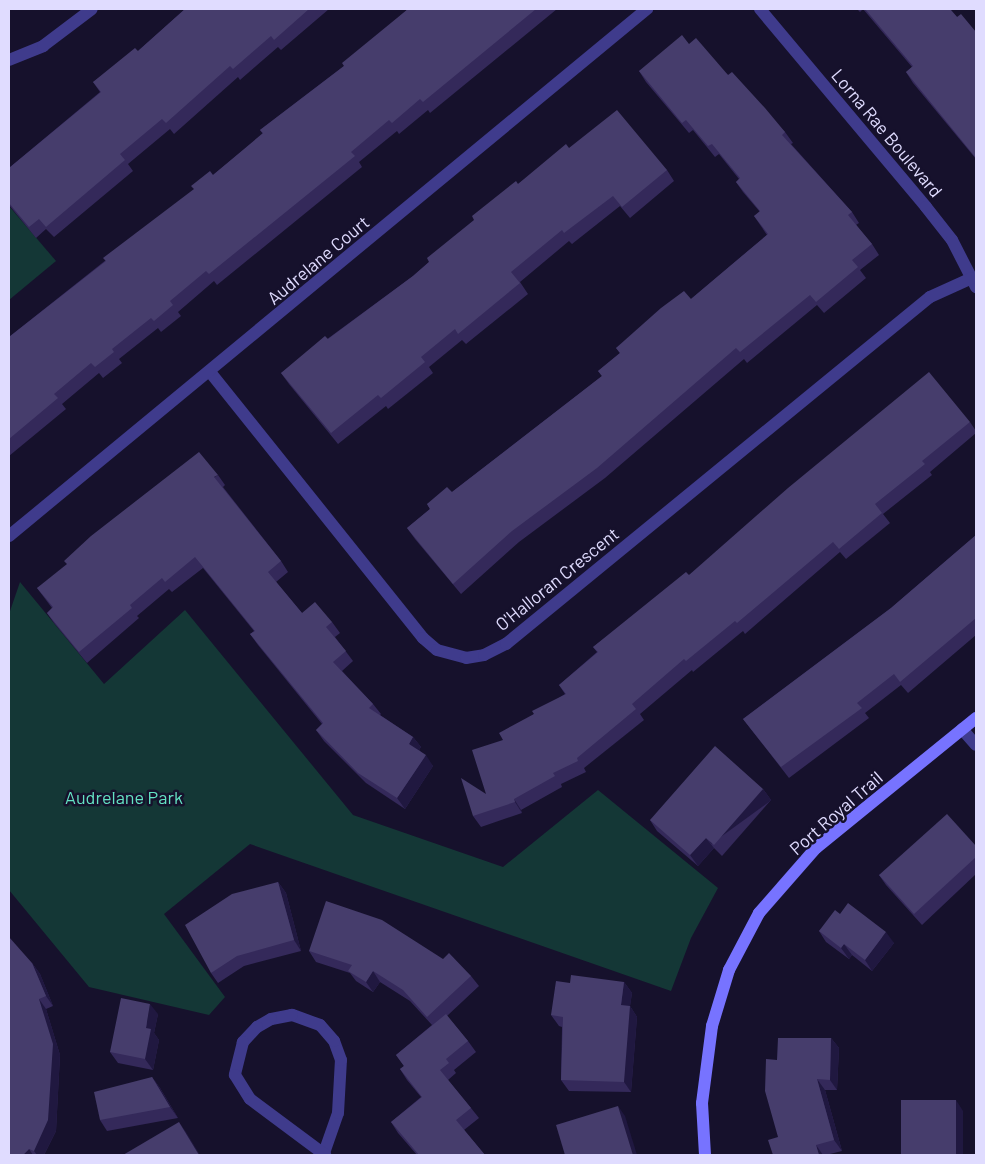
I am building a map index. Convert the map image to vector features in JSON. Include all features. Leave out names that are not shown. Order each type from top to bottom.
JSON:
[{"type":"street","points":[[9,60],[43,46],[92,9]]},
{"type":"street","name":"Audrelane Court","points":[[9,536],[210,372],[647,9]]},
{"type":"street","name":"Lorna Rae Boulevard","points":[[760,9],[952,240],[974,283]]},
{"type":"street","name":"O'Halloran Crescent","points":[[210,372],[423,638],[437,650],[466,658],[484,655],[506,644],[930,297],[974,283]]},
{"type":"street","name":"Port Royal Trail","points":[[705,1155],[702,1103],[712,1026],[729,970],[759,913],[816,848],[976,718]]},
{"type":"street","points":[[962,729],[976,745]]},
{"type":"street","points":[[292,1015],[320,1025],[334,1041],[341,1060],[338,1113],[324,1154],[250,1099],[235,1075],[243,1042],[257,1027],[271,1019],[292,1015]]},
{"type":"green space","points":[[9,206],[56,261],[9,300]]},
{"type":"green space","name":"Audrelane Park","points":[[20,582],[104,684],[185,610],[353,815],[503,867],[598,790],[718,888],[691,938],[671,991],[250,844],[164,914],[225,997],[209,1015],[89,987],[9,890],[9,614]]},
{"type":"building","points":[[185,9],[309,9],[274,40],[271,36],[233,69],[230,66],[166,123],[162,119],[120,154],[125,160],[46,227],[39,219],[29,227],[9,203],[9,168],[101,92],[93,82],[135,48],[138,51]]},
{"type":"building","points":[[408,9],[536,9],[423,102],[420,99],[392,123],[389,120],[351,152],[355,156],[209,274],[206,271],[170,301],[173,305],[154,321],[151,318],[112,349],[114,352],[95,367],[91,363],[54,394],[58,398],[9,439],[9,337],[106,261],[103,258],[194,189],[191,186],[210,171],[213,175],[263,133],[260,130],[344,66],[342,63]]},
{"type":"building","points":[[865,9],[950,9],[957,17],[961,14],[976,32],[976,158],[906,72],[913,66]]},
{"type":"building","points":[[682,35],[689,44],[696,38],[728,75],[732,72],[765,108],[785,132],[782,135],[852,212],[848,215],[872,244],[852,260],[858,267],[816,302],[810,295],[740,352],[736,348],[597,468],[512,531],[453,584],[407,528],[430,509],[427,504],[447,487],[452,492],[602,376],[598,371],[620,353],[616,348],[661,308],[684,291],[691,299],[768,234],[754,216],[760,211],[736,182],[740,178],[712,144],[708,146],[686,120],[682,123],[639,71]]},
{"type":"building","points":[[617,110],[667,170],[622,207],[613,196],[564,233],[562,230],[511,272],[520,283],[458,334],[455,329],[421,357],[425,362],[381,398],[378,395],[331,433],[281,373],[325,336],[328,339],[413,276],[429,262],[427,258],[474,220],[472,216],[516,181],[518,184],[566,144],[569,148]]},
{"type":"building","points":[[929,372],[970,422],[922,461],[925,464],[875,504],[882,513],[839,549],[833,542],[737,623],[735,621],[686,661],[684,659],[632,704],[636,709],[577,758],[578,761],[553,773],[555,776],[514,799],[515,802],[473,816],[461,778],[486,794],[472,750],[503,740],[499,733],[534,714],[532,711],[566,694],[559,685],[598,652],[593,647],[686,572],[689,575],[788,488]]},
{"type":"building","points":[[199,452],[218,475],[214,477],[281,561],[268,572],[302,613],[315,602],[332,622],[326,627],[346,651],[333,662],[373,704],[369,708],[413,737],[409,744],[426,755],[397,798],[358,773],[316,730],[323,723],[250,634],[255,631],[195,557],[165,582],[162,578],[130,605],[132,608],[79,652],[47,613],[53,607],[37,588],[67,564],[64,561],[91,536]]},
{"type":"building","points":[[976,535],[976,618],[900,682],[894,674],[857,703],[862,708],[781,767],[743,719],[891,608]]},
{"type":"building","points":[[715,746],[763,789],[714,845],[706,838],[690,855],[650,820]]},
{"type":"building","points":[[947,814],[976,846],[976,857],[914,914],[879,875]]},
{"type":"building","points":[[278,882],[294,940],[237,956],[211,973],[185,925],[232,894]]},
{"type":"building","points":[[326,901],[382,920],[443,959],[449,953],[471,976],[427,1017],[403,990],[373,971],[366,982],[348,971],[352,965],[309,951]]},
{"type":"building","points":[[848,903],[886,932],[865,960],[844,944],[841,948],[819,931],[835,910],[840,914]]},
{"type":"building","points":[[9,937],[32,963],[46,996],[39,999],[53,1044],[48,1120],[34,1151],[29,1149],[23,1155],[9,1155]]},
{"type":"building","points":[[571,975],[624,982],[621,1005],[630,1006],[624,1082],[561,1080],[563,1017],[551,1015],[556,981],[570,983]]},
{"type":"building","points":[[121,998],[150,1004],[146,1028],[151,1029],[145,1059],[110,1052]]},
{"type":"building","points":[[446,1014],[468,1041],[446,1059],[449,1063],[440,1070],[471,1108],[456,1120],[485,1155],[419,1155],[391,1122],[422,1097],[400,1069],[404,1066],[396,1055]]},
{"type":"building","points":[[778,1038],[831,1038],[830,1080],[817,1079],[834,1140],[816,1145],[819,1155],[773,1155],[768,1140],[778,1137],[765,1091],[766,1059],[777,1060]]},
{"type":"building","points":[[152,1077],[170,1107],[100,1120],[94,1092]]},
{"type":"building","points":[[901,1100],[956,1100],[956,1155],[901,1155]]},
{"type":"building","points":[[618,1106],[633,1155],[565,1155],[556,1125]]},
{"type":"building","points":[[179,1122],[199,1155],[123,1155]]}]
